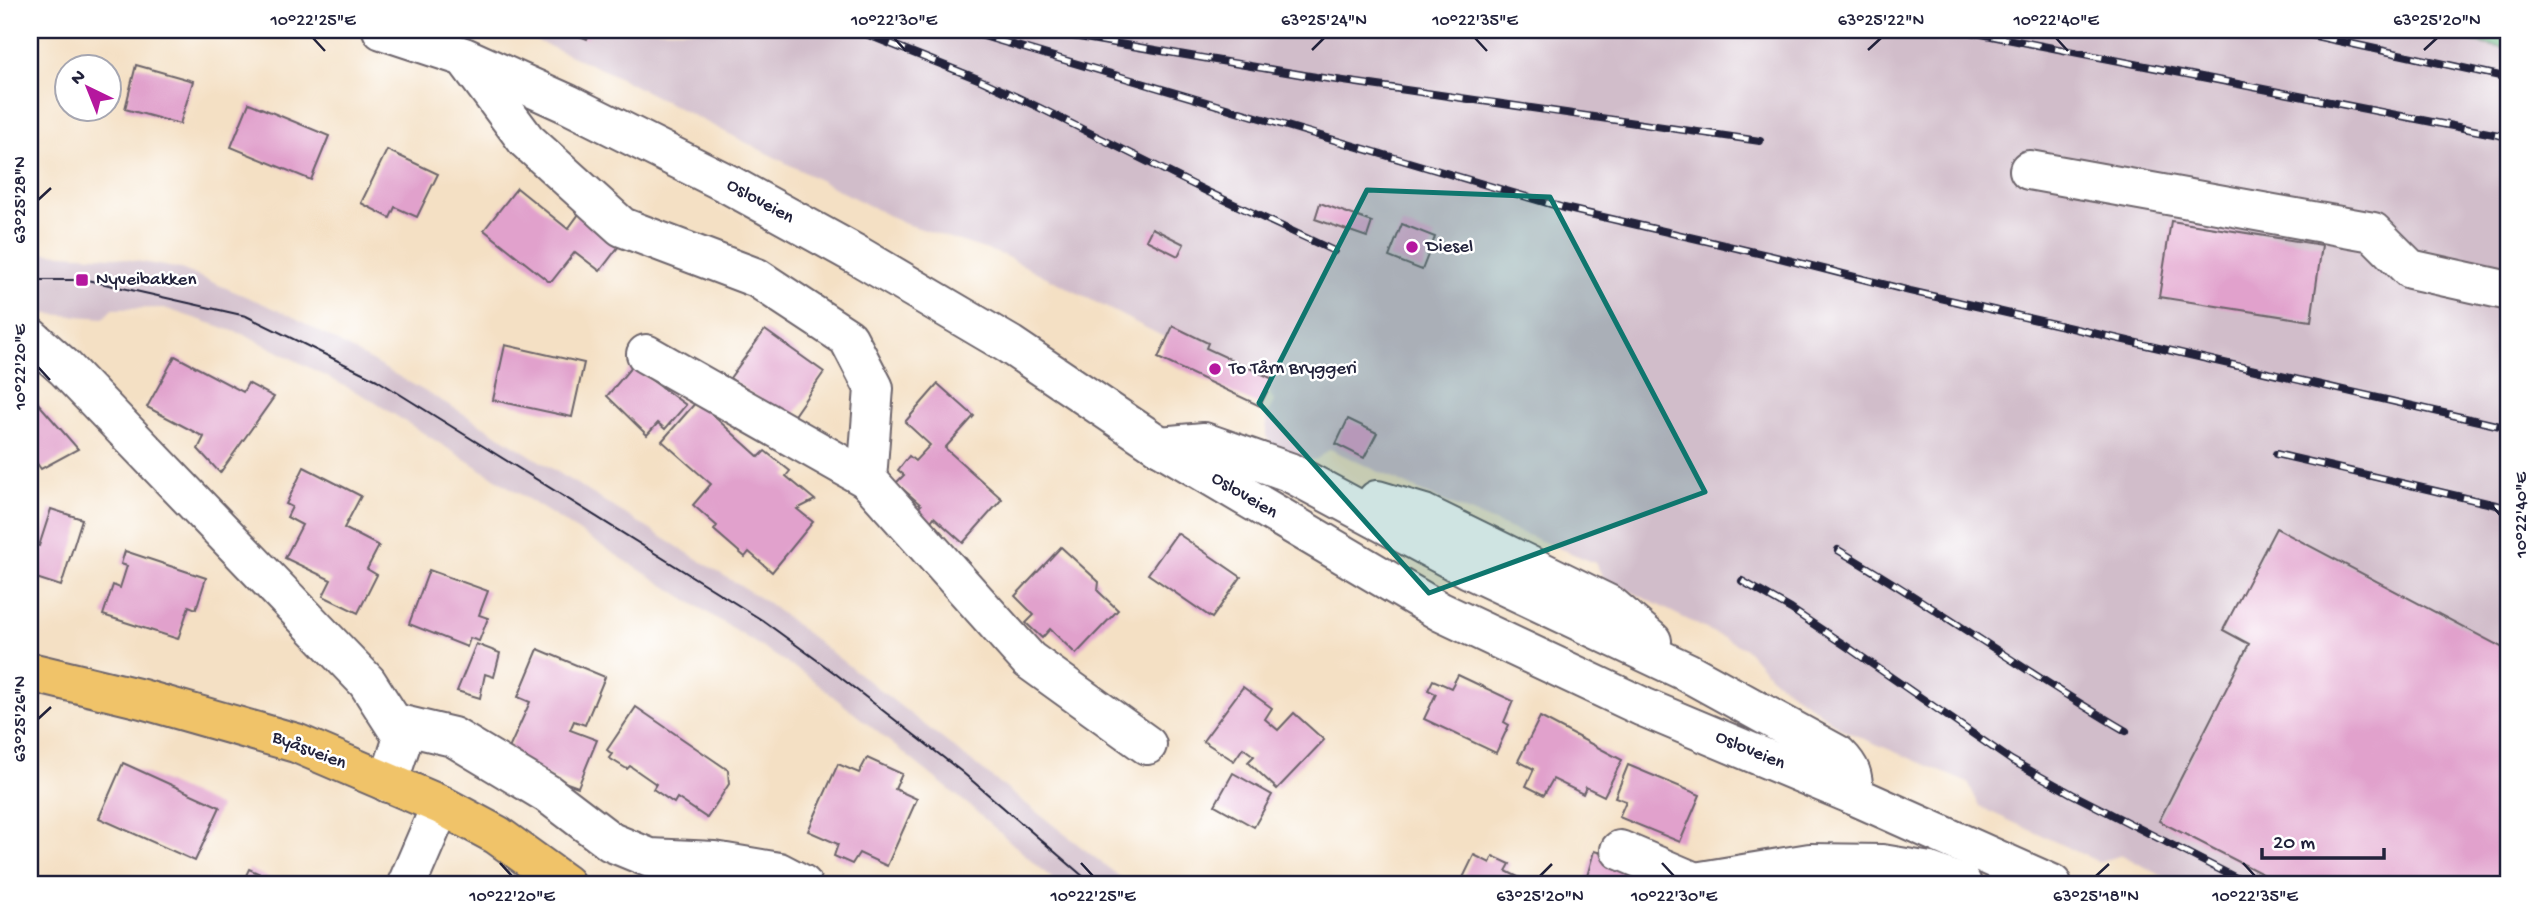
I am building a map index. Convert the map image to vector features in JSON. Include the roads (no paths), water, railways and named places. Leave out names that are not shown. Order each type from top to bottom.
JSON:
[{"type":"main road","name":"Byåsveien","points":[[30,672],[142,699],[296,743],[441,805],[498,835],[565,884]]},
{"type":"street","name":"Osloveien","points":[[382,30],[464,57],[568,104],[730,185],[857,255],[1010,345],[1160,446],[1441,612],[1643,707],[1853,794],[2052,884]]},
{"type":"street","points":[[464,57],[526,140],[622,228],[757,278],[848,338],[874,388],[867,479]]},
{"type":"street","points":[[2029,170],[2372,232],[2410,269],[2509,291]]},
{"type":"street","points":[[30,337],[65,368],[367,682],[404,738],[388,783]]},
{"type":"street","points":[[646,354],[867,479],[1029,660],[1147,745]]},
{"type":"street","points":[[1160,446],[1204,442],[1289,472],[1469,569],[1688,672],[1838,755],[1850,767],[1854,780],[1853,794]]},
{"type":"street","points":[[394,723],[453,737],[548,794],[611,842],[650,858],[714,861],[779,872],[802,884]]},
{"type":"street","points":[[407,884],[441,805]]},
{"type":"street","points":[[1620,850],[1696,881],[1810,863],[1882,864],[1930,872],[1962,884]]},
{"type":"tram line","points":[[30,280],[87,280],[246,316],[377,380],[762,620],[962,772],[1092,884]]},
{"type":"railway","points":[[963,30],[1564,208],[1910,291],[2509,428]]},
{"type":"railway","points":[[1037,30],[1316,77],[1760,141]]},
{"type":"railway","points":[[1961,30],[2509,137]]},
{"type":"railway","points":[[2288,30],[2509,78]]},
{"type":"railway","points":[[861,32],[978,79],[1334,251]]},
{"type":"railway","points":[[2276,454],[2509,508]]},
{"type":"railway","points":[[1838,550],[2126,731]]},
{"type":"railway","points":[[1742,581],[1791,609],[2011,760],[2248,884]]},
{"type":"place","name":"Diesel","points":[[1412,247]]},
{"type":"place","name":"Nyveibakken","points":[[82,280]]},
{"type":"place","name":"To Tårn Bryggeri","points":[[1215,369]]}]
